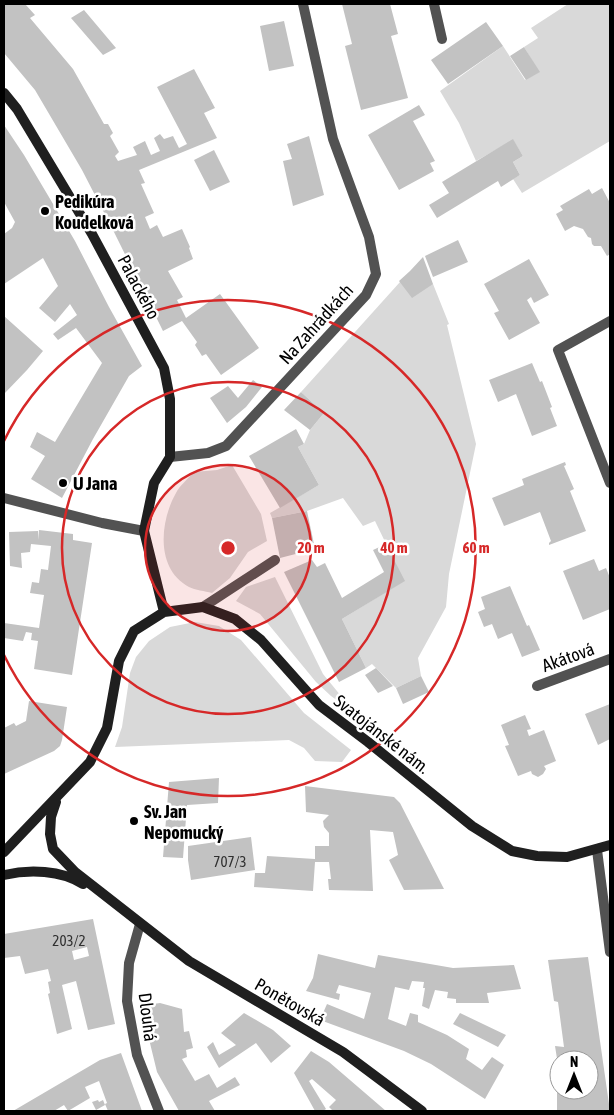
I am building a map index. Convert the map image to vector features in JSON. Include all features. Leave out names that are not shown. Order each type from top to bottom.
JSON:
[{"type":"street","name":"Na Zahrádkách","points":[[170,457],[208,453],[226,446],[366,295],[376,274],[369,237],[333,139],[303,4]]},
{"type":"street","points":[[434,4],[442,40]]},
{"type":"street","name":"Palackého","points":[[4,93],[17,110],[92,234],[164,368],[170,399],[170,457]]},
{"type":"street","points":[[610,321],[558,350],[610,483]]},
{"type":"street","points":[[164,612],[144,532],[154,483],[170,457]]},
{"type":"street","points":[[4,498],[144,532]]},
{"type":"street","points":[[203,607],[275,560]]},
{"type":"street","name":"Svatojánské nám.","points":[[4,852],[90,762],[107,728],[118,661],[134,631],[164,612],[203,607],[235,619],[261,640],[319,706],[368,742],[472,826],[512,851],[537,856],[567,857],[610,845]]},
{"type":"street","name":"Akátová","points":[[537,686],[610,659]]},
{"type":"street","name":"Svatojánské nám.","points":[[57,798],[51,817],[50,834],[53,849],[75,872],[140,924]]},
{"type":"street","points":[[597,850],[610,952]]},
{"type":"street","name":"Svatojánské nám.","points":[[4,874],[36,871],[73,878],[106,897]]},
{"type":"street","name":"Dlouhá","points":[[140,924],[129,963],[127,1001],[137,1055],[159,1111]]},
{"type":"street","name":"Ponětovská","points":[[140,924],[189,961],[343,1052],[422,1111]]},
{"type":"shaded area","points":[[568,4],[610,4],[610,141],[522,193],[513,179],[520,175],[513,162],[523,156],[513,140],[476,161],[459,123],[440,91],[503,46],[525,80],[539,72],[524,47],[538,38],[531,28]]},
{"type":"shaded area","points":[[400,282],[433,284],[449,324],[447,325],[476,444],[449,574],[446,607],[418,658],[421,676],[396,688],[372,664],[366,668],[342,619],[404,581],[375,521],[363,526],[343,498],[307,511],[272,518],[270,513],[319,485],[298,447],[304,444],[310,430],[324,413],[301,392]]},
{"type":"shaded area","points":[[232,465],[261,514],[267,541],[248,552],[230,578],[212,593],[194,589],[178,579],[170,569],[164,544],[166,517],[178,490],[194,472],[217,470]]},
{"type":"shaded area","points":[[275,577],[323,674],[355,713],[331,696],[316,682],[260,614],[236,601],[246,587]]},
{"type":"shaded area","points":[[195,622],[219,626],[241,640],[304,713],[351,750],[342,762],[315,761],[304,748],[289,740],[115,747],[122,727],[130,673],[136,657],[149,641],[170,627]]},
{"type":"building","points":[[4,4],[25,4],[35,15],[30,18],[73,69],[104,124],[108,124],[113,133],[110,136],[119,152],[115,156],[118,161],[137,155],[133,147],[145,141],[151,155],[160,151],[154,138],[160,134],[164,139],[173,136],[179,148],[187,144],[157,87],[194,69],[215,108],[204,113],[217,138],[139,170],[145,183],[141,184],[154,213],[145,217],[150,229],[157,225],[163,237],[182,229],[190,247],[193,259],[168,271],[183,297],[177,300],[186,318],[220,294],[259,348],[221,375],[206,354],[202,356],[195,345],[197,342],[182,321],[163,331],[82,170],[35,90],[4,53]]},
{"type":"building","points":[[342,4],[390,4],[398,34],[391,36],[408,98],[361,110],[345,46],[352,44]]},
{"type":"building","points":[[84,10],[116,48],[103,55],[71,18]]},
{"type":"building","points":[[284,21],[294,66],[269,71],[260,26]]},
{"type":"building","points":[[486,22],[503,46],[448,84],[431,60]]},
{"type":"building","points":[[524,47],[540,72],[526,80],[510,56]]},
{"type":"building","points":[[419,105],[425,115],[413,121],[435,161],[430,163],[434,171],[399,190],[368,135]]},
{"type":"building","points":[[4,125],[75,241],[142,366],[129,376],[62,498],[31,479],[45,456],[30,447],[37,432],[55,442],[102,363],[76,328],[58,340],[53,334],[77,315],[70,304],[55,322],[39,308],[58,286],[43,258],[4,284],[4,234],[12,228],[15,222],[4,202]]},
{"type":"building","points":[[309,136],[324,195],[293,206],[283,161],[292,159],[287,144]]},
{"type":"building","points":[[513,139],[523,156],[513,162],[520,175],[501,187],[498,181],[437,218],[429,205],[449,193],[442,182]]},
{"type":"building","points":[[214,150],[230,182],[210,191],[194,160]]},
{"type":"building","points":[[602,188],[610,203],[610,254],[607,256],[601,246],[594,246],[592,244],[591,238],[588,237],[583,229],[574,226],[565,231],[556,214],[563,210],[560,206],[589,189],[592,194]]},
{"type":"building","points":[[458,240],[468,262],[433,277],[425,256]]},
{"type":"building","points":[[423,257],[433,284],[412,298],[399,281]]},
{"type":"building","points":[[529,259],[549,295],[534,303],[531,297],[527,300],[540,323],[509,340],[494,313],[499,311],[484,284]]},
{"type":"building","points":[[4,316],[43,351],[4,394]]},
{"type":"building","points":[[532,363],[540,382],[542,381],[557,426],[532,436],[516,394],[498,402],[489,380]]},
{"type":"building","points":[[253,380],[262,387],[246,407],[227,423],[210,398],[228,386],[238,398]]},
{"type":"building","points":[[301,392],[324,413],[310,430],[284,410]]},
{"type":"building","points":[[296,429],[304,444],[298,447],[319,485],[280,508],[249,456]]},
{"type":"building","points":[[565,462],[566,465],[564,466],[574,489],[570,491],[586,531],[549,545],[551,541],[540,512],[504,526],[492,498],[524,485],[522,479]]},
{"type":"building","points":[[307,511],[315,549],[280,558],[272,518]]},
{"type":"building","points":[[39,530],[73,534],[73,540],[92,543],[72,675],[34,669],[38,641],[31,640],[32,633],[26,632],[23,641],[4,638],[4,623],[39,628],[44,595],[30,593],[32,582],[39,583],[41,569],[48,570],[51,546],[31,544],[30,552],[21,553],[22,568],[10,566],[9,532],[38,531],[38,540]]},
{"type":"building","points":[[386,544],[405,581],[342,619],[366,668],[339,682],[284,572],[312,560],[317,567],[325,563],[342,598],[384,572],[373,550]]},
{"type":"building","points":[[594,559],[599,571],[606,568],[610,578],[610,609],[583,620],[563,571]]},
{"type":"building","points":[[510,586],[527,626],[529,625],[540,650],[522,657],[512,633],[498,639],[492,624],[484,627],[478,612],[485,609],[481,597]]},
{"type":"building","points":[[376,668],[393,686],[378,693],[365,675]]},
{"type":"building","points":[[421,676],[429,692],[403,704],[396,688]]},
{"type":"building","points":[[29,701],[67,707],[60,746],[54,751],[4,774],[4,728],[14,723],[16,726],[26,721]]},
{"type":"building","points":[[610,704],[610,739],[598,745],[585,714]]},
{"type":"building","points":[[525,715],[531,729],[527,730],[529,736],[544,730],[556,761],[544,766],[546,769],[538,777],[532,774],[531,771],[518,776],[505,746],[509,745],[501,725]]},
{"type":"building","points":[[219,778],[218,803],[187,805],[183,858],[163,857],[169,782]]},
{"type":"building","points":[[305,786],[394,797],[400,803],[444,889],[404,890],[389,860],[398,855],[393,832],[370,830],[373,891],[329,890],[328,879],[331,879],[329,862],[315,862],[313,891],[254,887],[255,873],[265,873],[267,856],[315,859],[315,846],[329,846],[329,833],[324,827],[323,821],[329,815],[306,812]]},
{"type":"building","points":[[251,837],[255,870],[191,880],[188,846]]},
{"type":"building","points":[[93,919],[115,1024],[88,1030],[76,981],[62,985],[72,1029],[57,1034],[48,994],[50,993],[48,982],[51,981],[48,969],[25,974],[20,956],[4,958],[4,934]],"holes":[[[87,947],[89,956],[74,960],[72,951]]]},
{"type":"building","points":[[318,954],[375,968],[378,955],[453,968],[514,965],[521,989],[487,993],[489,1003],[456,1003],[456,999],[447,998],[448,992],[435,990],[429,1009],[422,1006],[424,982],[412,981],[409,990],[395,987],[388,1019],[406,1026],[410,1013],[418,1015],[418,1022],[447,1035],[469,1049],[466,1059],[482,1070],[492,1057],[504,1065],[485,1099],[431,1064],[404,1051],[320,1020],[327,1004],[364,1019],[371,993],[339,985],[336,993],[340,994],[339,1000],[306,991],[313,978]]},
{"type":"building","points":[[588,957],[610,1111],[557,1111],[557,1100],[599,1100],[599,1050],[556,1050],[555,1046],[564,1047],[558,1002],[554,1001],[548,960]]},
{"type":"building","points":[[160,1003],[182,1009],[184,1032],[189,1031],[193,1048],[186,1050],[187,1057],[182,1059],[195,1081],[209,1074],[217,1088],[235,1077],[240,1085],[209,1101],[215,1111],[179,1111],[157,1072],[149,1039],[146,1005]]},
{"type":"building","points":[[244,1013],[273,1030],[291,1046],[271,1063],[256,1043],[219,1068],[207,1047],[213,1042],[219,1055],[236,1045],[221,1033]]},
{"type":"building","points":[[460,1013],[506,1035],[498,1047],[453,1024]]},
{"type":"building","points":[[311,1051],[329,1062],[386,1111],[333,1111],[329,1107],[336,1100],[312,1079],[309,1081],[326,1109],[315,1111],[294,1073]]},
{"type":"building","points":[[121,1053],[142,1111],[108,1111],[99,1081],[85,1087],[90,1098],[68,1111],[64,1105],[54,1111],[13,1111],[100,1060]]},
{"type":"building","points":[[98,1100],[99,1102],[103,1100],[105,1105],[96,1110],[92,1102]]},
{"type":"place","name":"Pedikúra Koudelková","points":[[45,211]]},
{"type":"place","name":"U Jana","points":[[63,483]]},
{"type":"place","name":"Sv. Jan Nepomucký","points":[[134,821]]}]
